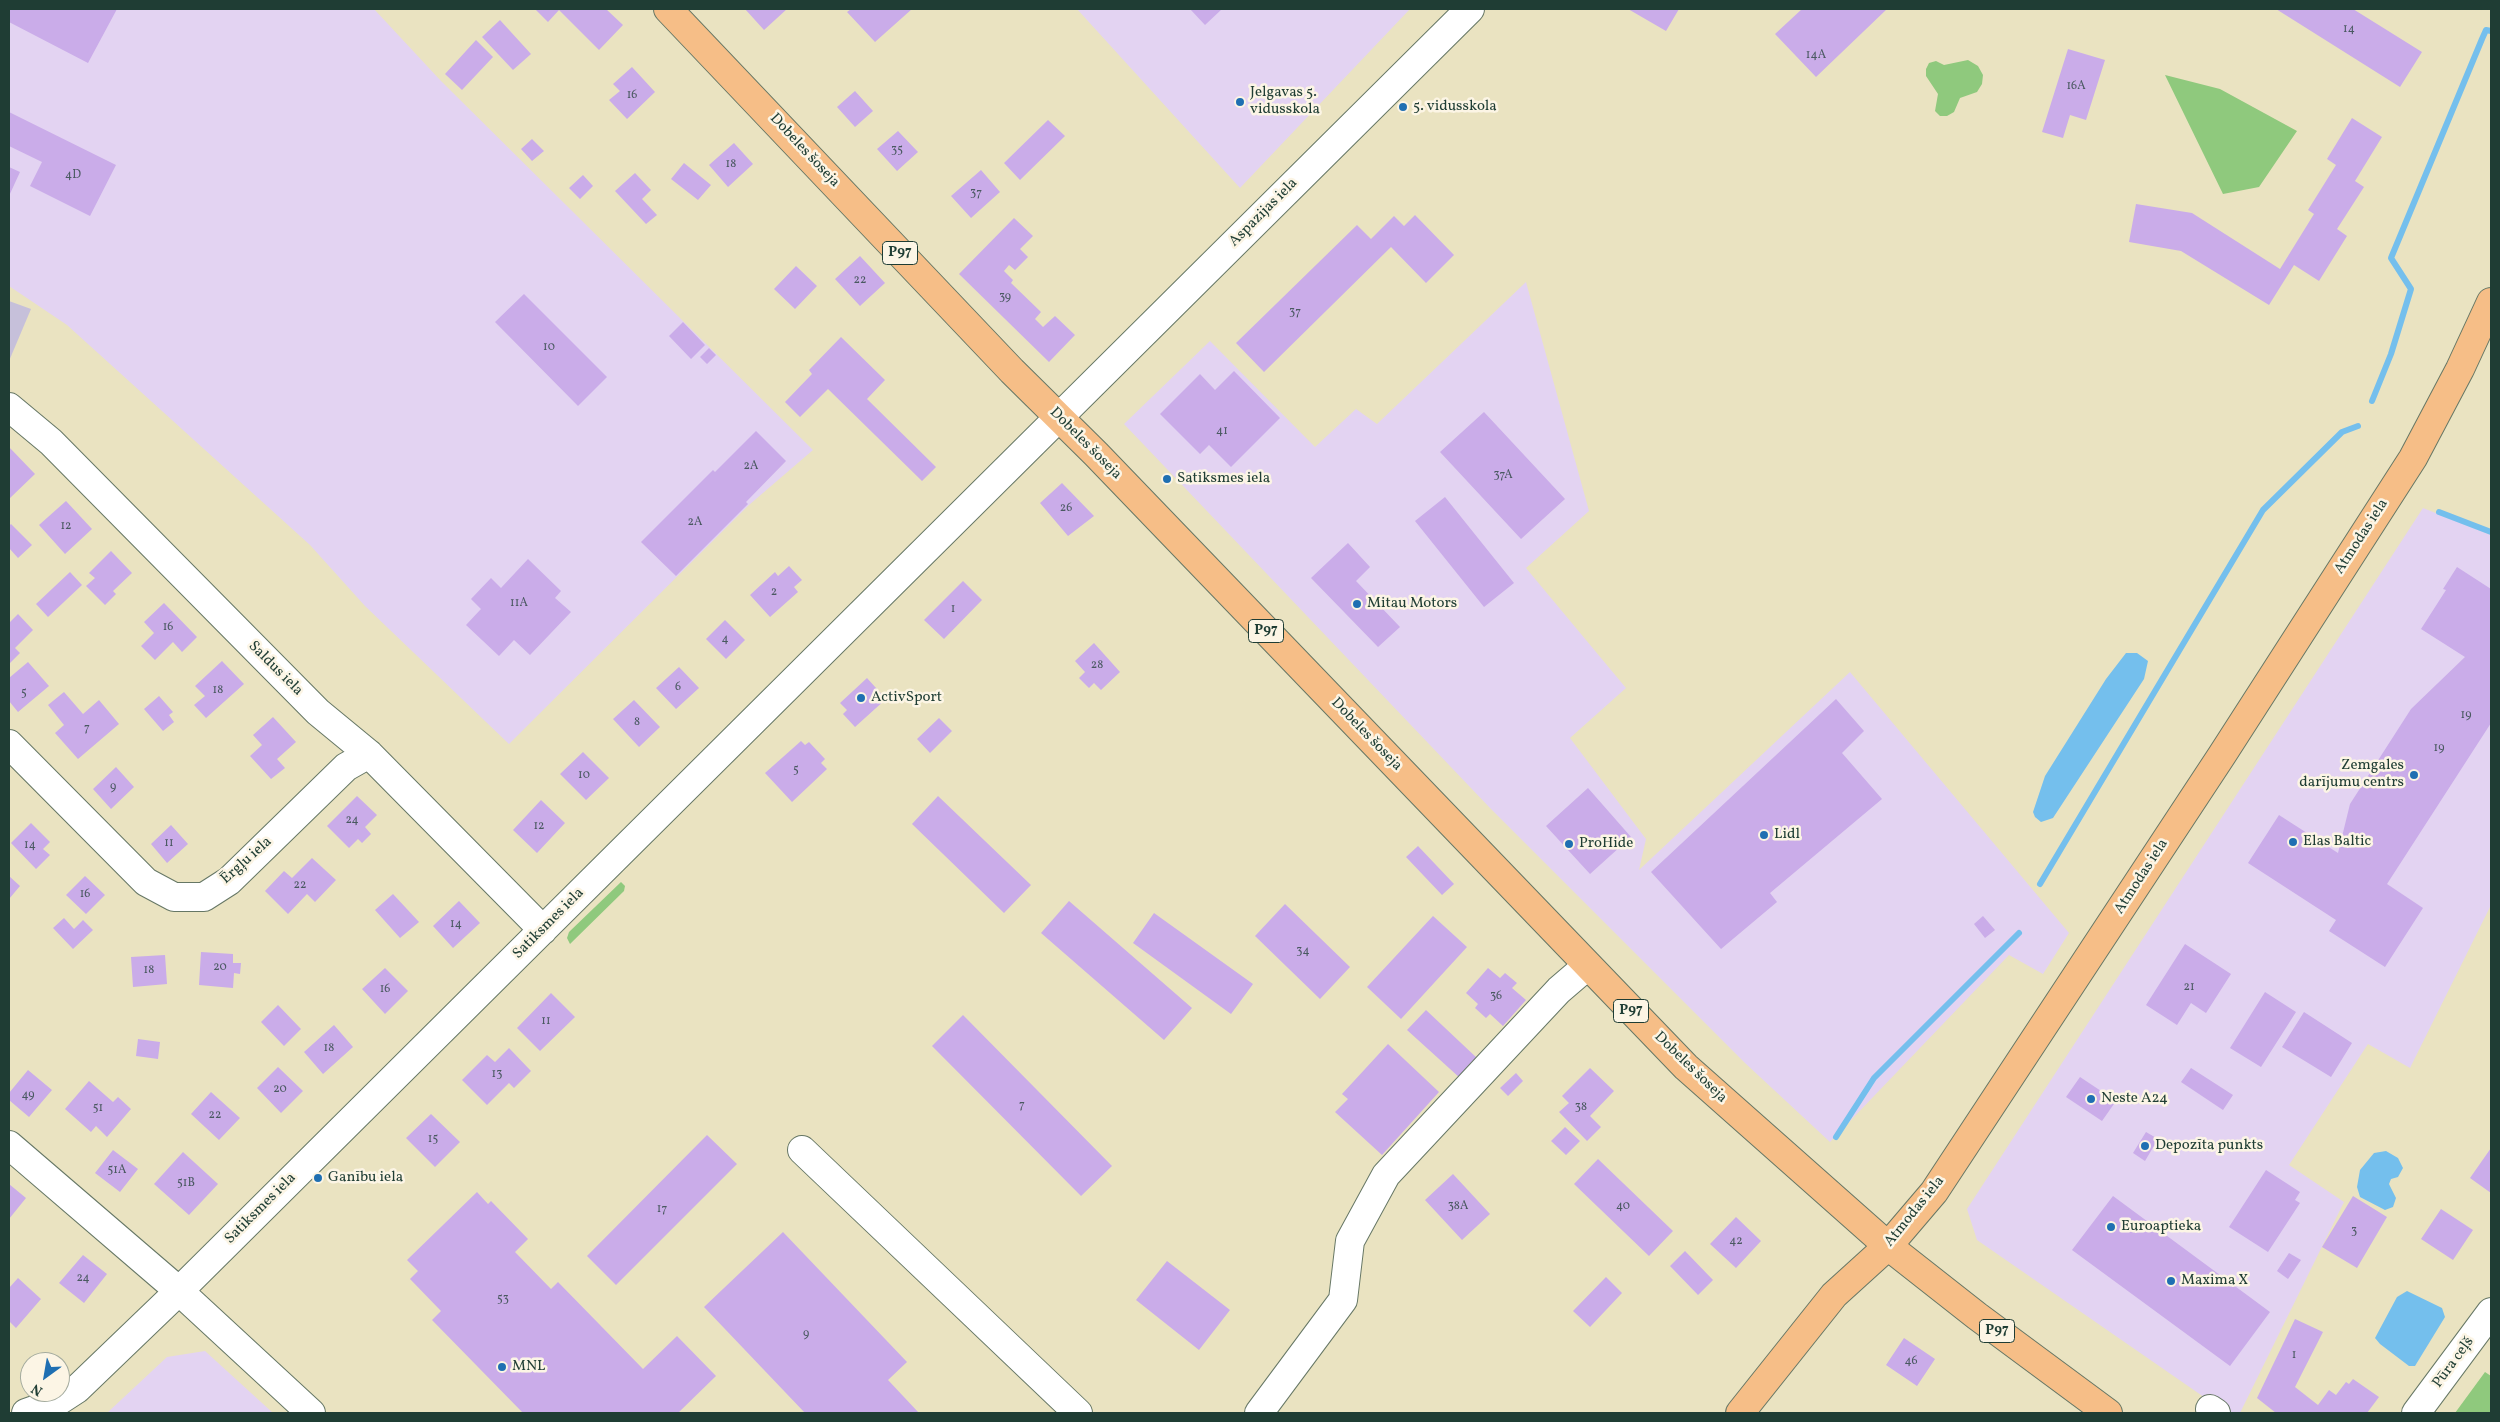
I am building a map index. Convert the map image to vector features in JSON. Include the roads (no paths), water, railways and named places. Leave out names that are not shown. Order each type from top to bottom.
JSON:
[{"type":"main road","name":"Dobeles šoseja","points":[[668,9],[1012,371],[1059,417],[1686,1067],[1888,1246],[1961,1304],[2108,1413]]},
{"type":"main road","name":"Atmodas iela","points":[[1740,1413],[1834,1295],[1888,1246],[1934,1192],[2222,755],[2413,458],[2460,369],[2491,302]]},
{"type":"street","name":"Aspazijas iela","points":[[1059,417],[1470,9]]},
{"type":"street","name":"Saldus iela","points":[[9,407],[51,442],[318,712],[369,754],[544,930]]},
{"type":"street","name":"Satiksmes iela","points":[[26,1413],[57,1402],[76,1389],[179,1291],[1059,417]]},
{"type":"street","name":"Ērgļu iela","points":[[9,744],[140,877],[174,897],[204,897],[229,881],[346,767],[369,754]]},
{"type":"street","points":[[1259,1413],[1343,1300],[1350,1241],[1386,1174],[1559,990],[1587,966]]},
{"type":"street","points":[[9,1145],[179,1291],[311,1413]]},
{"type":"street","points":[[802,1150],[1078,1413]]},
{"type":"street","name":"Pūra ceļš","points":[[2416,1413],[2491,1312]]},
{"type":"water","points":[[2126,653],[2137,653],[2148,661],[2144,679],[2053,818],[2041,822],[2035,817],[2033,812],[2045,776],[2106,679]]},
{"type":"water","points":[[2386,1151],[2398,1158],[2403,1168],[2398,1177],[2391,1179],[2389,1184],[2396,1198],[2393,1207],[2385,1210],[2360,1197],[2357,1187],[2360,1170],[2374,1153]]},
{"type":"water","points":[[2407,1291],[2442,1308],[2445,1317],[2415,1366],[2409,1366],[2375,1338],[2397,1297]]},
{"type":"waterway","points":[[2372,401],[2391,354],[2411,289],[2391,258],[2482,39],[2486,30],[2491,31]]},
{"type":"waterway","points":[[2040,884],[2263,510],[2342,432],[2358,426]]},
{"type":"waterway","points":[[2439,512],[2491,532]]},
{"type":"waterway","points":[[1836,1137],[1874,1078],[2019,933]]},
{"type":"place","name":"Jelgavas 5. vidusskola","points":[[1240,102]]},
{"type":"place","name":"5. vidusskola","points":[[1403,107]]},
{"type":"place","name":"Satiksmes iela","points":[[1167,479]]},
{"type":"place","name":"Mitau Motors","points":[[1357,604]]},
{"type":"place","name":"ActivSport","points":[[861,698]]},
{"type":"place","name":"Zemgales darījumu centrs","points":[[2414,775]]},
{"type":"place","name":"Lidl","points":[[1764,835]]},
{"type":"place","name":"Elas Baltic","points":[[2293,842]]},
{"type":"place","name":"ProHide","points":[[1569,844]]},
{"type":"place","name":"Neste A24","points":[[2091,1099]]},
{"type":"place","name":"Depozīta punkts","points":[[2145,1146]]},
{"type":"place","name":"Ganību iela","points":[[318,1178]]},
{"type":"place","name":"Euroaptieka","points":[[2111,1227]]},
{"type":"place","name":"Maxima X","points":[[2171,1281]]},
{"type":"place","name":"MNL","points":[[502,1367]]}]
